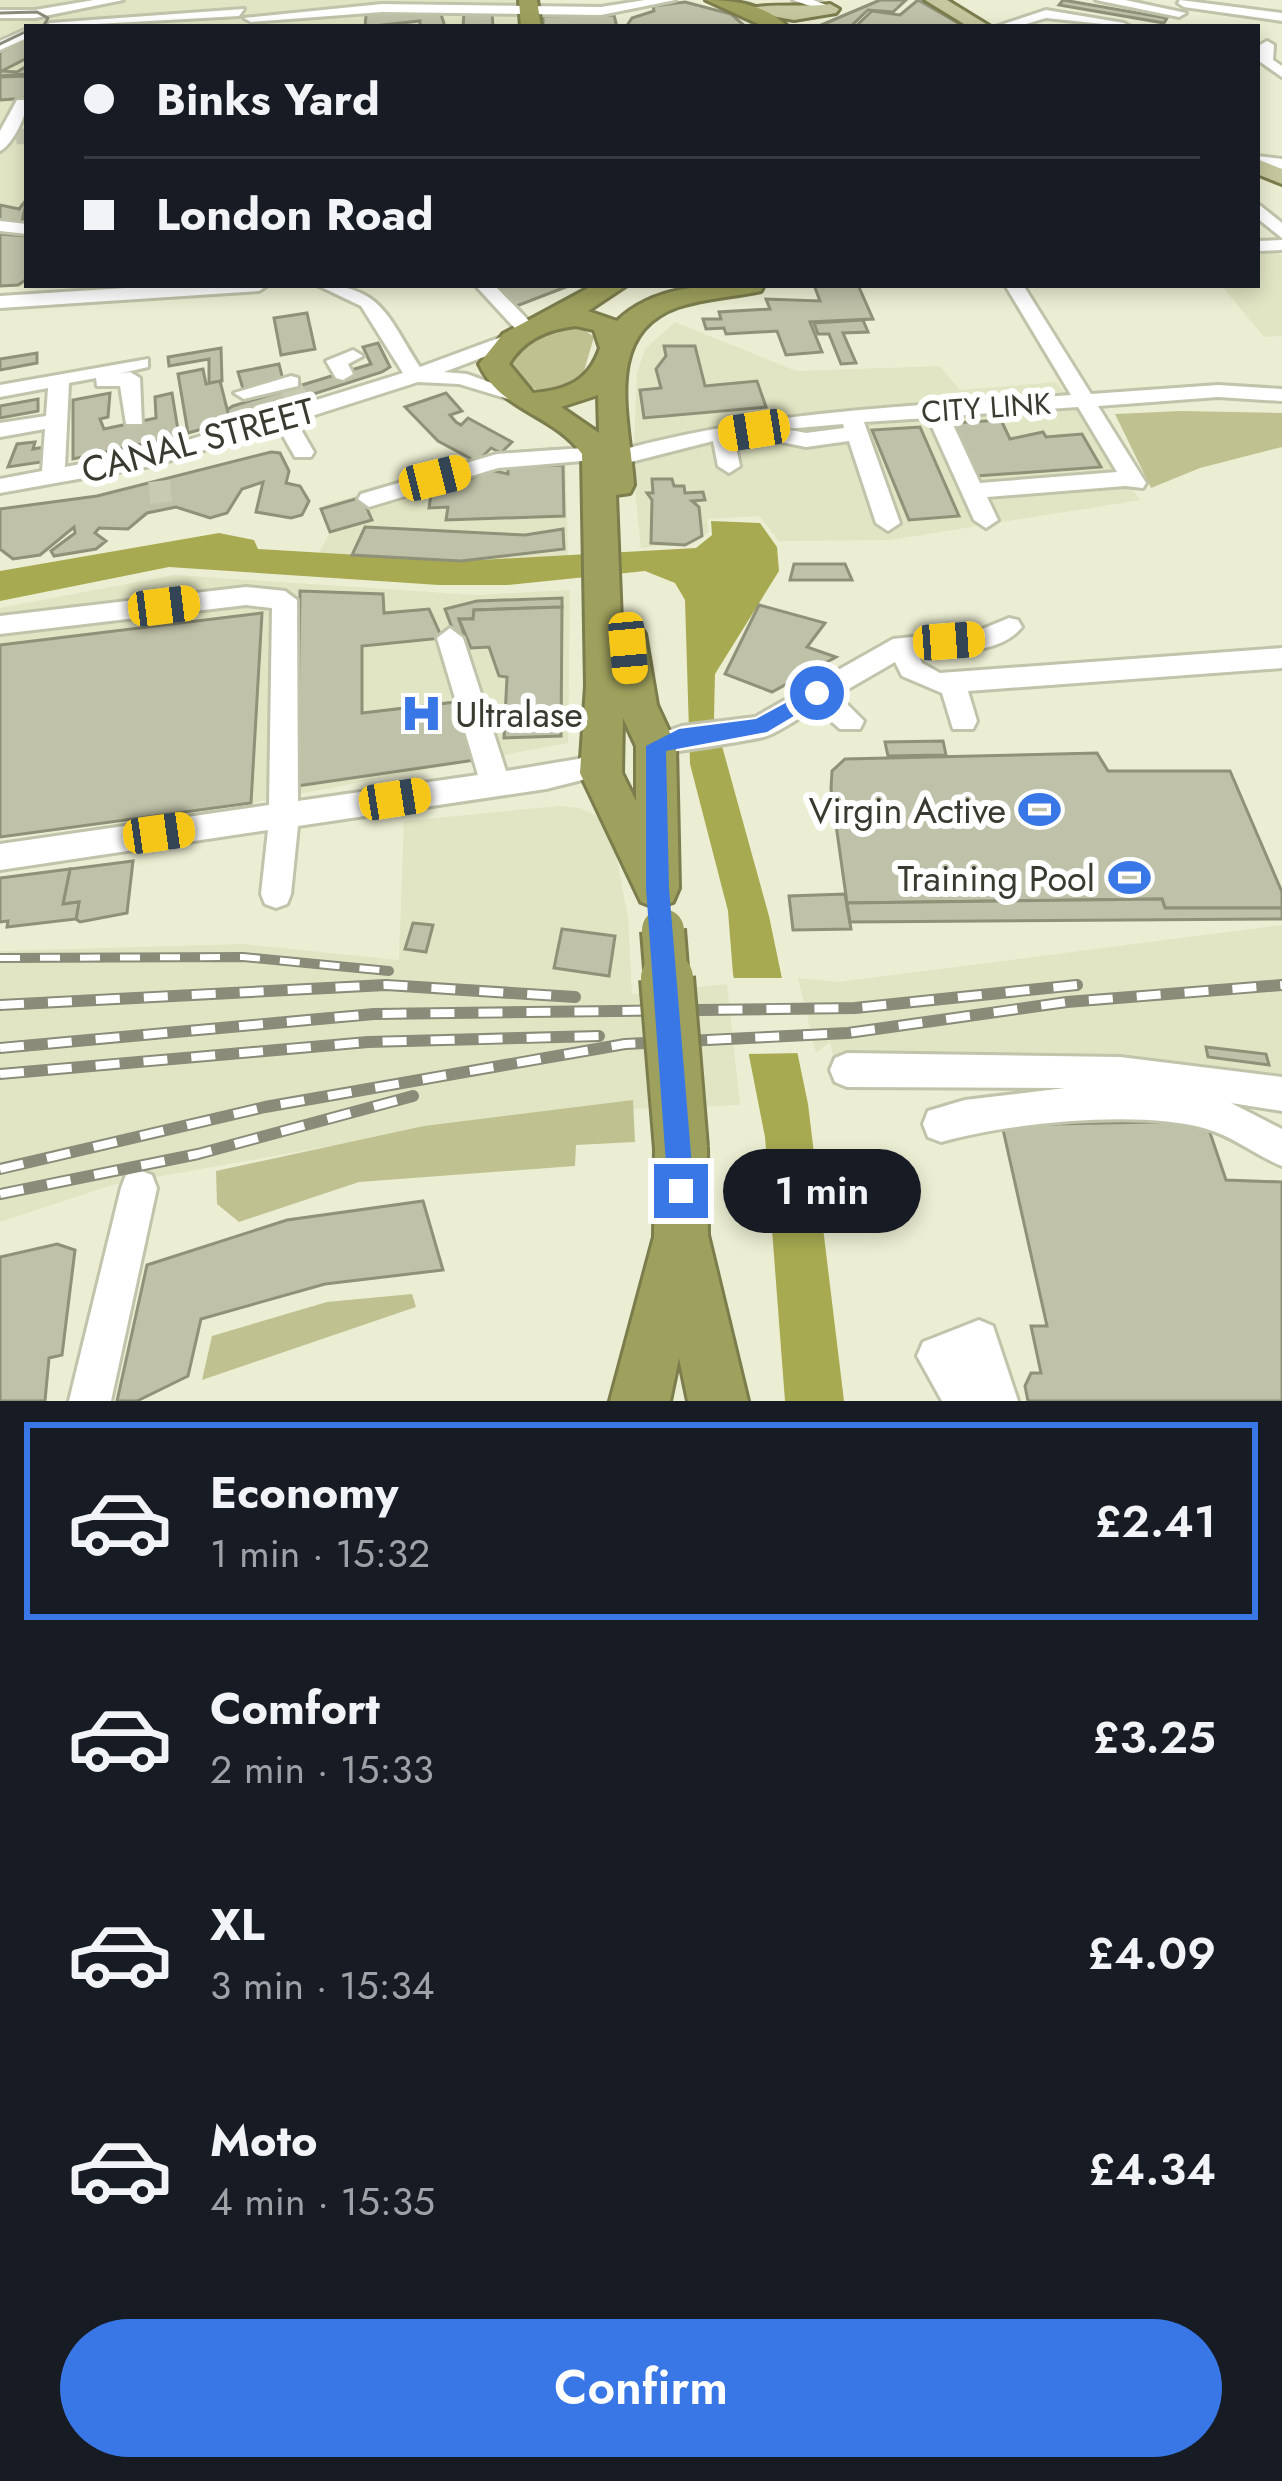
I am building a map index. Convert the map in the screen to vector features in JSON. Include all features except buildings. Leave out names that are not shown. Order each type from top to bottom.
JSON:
[{"type":"highway","points":[[719,1],[752,11],[773,24]]},
{"type":"highway","points":[[719,1],[773,24]]},
{"type":"highway","points":[[608,288],[525,333],[494,364],[500,384],[612,446]]},
{"type":"highway","points":[[522,398],[584,393],[612,356],[620,331],[641,313],[739,288]]},
{"type":"highway","points":[[525,333],[589,318],[606,325],[612,356],[612,446],[604,783],[628,820],[660,909]]},
{"type":"highway","points":[[611,571],[630,676],[669,741],[660,909],[681,1148],[681,1234],[662,1388]]},
{"type":"highway","points":[[662,1388],[681,1234]]},
{"type":"highway","points":[[662,1388],[718,1401]]},
{"type":"main road","points":[[934,0],[976,24]]},
{"type":"main road","points":[[781,24],[818,18],[850,2]]},
{"type":"main road","points":[[752,11],[818,18]]},
{"type":"street","points":[[0,14],[37,20],[88,1],[117,0]]},
{"type":"street","points":[[122,24],[361,9],[601,11],[669,0]]},
{"type":"street","points":[[800,0],[818,18]]},
{"type":"street","points":[[1023,0],[1044,12],[1108,24]]},
{"type":"street","points":[[1102,0],[1180,11],[1282,17]]},
{"type":"street","points":[[452,8],[452,24]]},
{"type":"street","points":[[360,24],[361,9]]},
{"type":"street","points":[[1009,24],[1044,12],[1122,24]]},
{"type":"street","points":[[1268,45],[1266,61],[1282,73]]},
{"type":"street","points":[[6,141],[18,102]]},
{"type":"street","points":[[0,302],[214,288]]},
{"type":"street","points":[[333,288],[368,302],[404,380]]},
{"type":"street","points":[[487,288],[525,333]]},
{"type":"street","points":[[974,491],[1133,481],[1016,288]]},
{"type":"street","name":"CANAL STREET","points":[[404,380],[525,333]]},
{"type":"street","points":[[288,358],[303,452]]},
{"type":"street","points":[[59,385],[141,364]]},
{"type":"street","points":[[0,391],[130,377],[134,419]]},
{"type":"street","name":"CANAL STREET","points":[[0,486],[158,470],[293,399],[350,377],[460,378],[522,398]]},
{"type":"street","points":[[53,478],[59,385]]},
{"type":"street","name":"CITY LINK","points":[[723,435],[754,430],[806,440],[854,424],[936,412],[1189,387],[1282,395]]},
{"type":"street","points":[[244,393],[293,399]]},
{"type":"street","points":[[936,412],[986,520]]},
{"type":"street","points":[[0,430],[59,420]]},
{"type":"street","points":[[854,424],[888,523]]},
{"type":"street","points":[[369,499],[497,461],[692,437],[723,435],[729,466]]},
{"type":"street","points":[[0,625],[246,596],[285,600],[279,880]]},
{"type":"street","points":[[669,741],[736,733],[771,722],[902,646],[996,633]]},
{"type":"street","points":[[450,638],[494,783]]},
{"type":"street","points":[[902,646],[919,677],[952,682],[1282,658]]},
{"type":"street","points":[[952,682],[963,722]]},
{"type":"street","points":[[817,693],[850,721]]},
{"type":"street","points":[[0,856],[584,770],[602,759]]},
{"type":"street","points":[[847,1070],[1047,1069],[1207,1081],[1282,1094]]},
{"type":"street","points":[[940,1124],[976,1112],[1034,1108],[1206,1111],[1282,1148]]},
{"type":"street","points":[[90,1401],[139,1188]]},
{"type":"street","points":[[977,1401],[959,1390],[937,1356],[980,1340],[997,1401]]},
{"type":"shaded area","points":[[0,0],[521,0],[520,24],[24,24],[24,286],[0,286]]},
{"type":"shaded area","points":[[1260,244],[1282,255],[1282,336],[1264,337],[1223,288],[1260,288]]},
{"type":"shaded area","points":[[675,322],[796,371],[940,366],[960,390],[1057,382],[1140,500],[890,540],[779,541],[759,516],[707,519],[709,532],[693,543],[641,548],[633,470],[637,373],[645,349]]},
{"type":"shaded area","points":[[579,326],[594,337],[580,385],[542,393],[515,377],[509,358],[513,348],[558,327]]},
{"type":"shaded area","points":[[1282,413],[1282,447],[1200,468],[1151,488],[1115,414]]},
{"type":"shaded area","points":[[552,446],[566,461],[568,557],[410,561],[319,553],[330,532],[324,505],[492,457]]},
{"type":"shaded area","points":[[711,521],[760,523],[777,547],[779,571],[715,674],[714,717],[769,916],[808,1104],[844,1401],[785,1401],[765,1137],[733,974],[728,911],[690,764],[685,600],[675,583],[645,571],[507,585],[439,585],[169,567],[0,601],[0,571],[219,533],[254,540],[258,549],[461,561],[696,548],[712,535]]},
{"type":"shaded area","points":[[174,575],[476,595],[570,590],[568,743],[251,803],[0,838],[0,608]]},
{"type":"shaded area","points":[[558,806],[580,808],[610,822],[628,918],[632,994],[727,984],[740,1105],[628,1109],[325,1147],[112,1185],[0,1222],[0,951],[243,944],[399,960],[404,821]]},
{"type":"shaded area","points":[[1282,925],[1282,1080],[1182,1063],[963,1052],[833,1057],[830,1042],[816,1053],[798,978],[838,982]]},
{"type":"shaded area","points":[[633,1100],[635,1142],[576,1145],[575,1166],[359,1182],[239,1222],[217,1204],[216,1171],[424,1126]]},
{"type":"shaded area","points":[[412,1294],[416,1307],[202,1380],[212,1336],[327,1302]]},
{"type":"pier","points":[[727,978],[788,978],[804,1053],[741,1054]]},
{"type":"tunnel","points":[[16,137],[24,136]]},
{"type":"tunnel","points":[[291,387],[297,398]]},
{"type":"tunnel","points":[[159,481],[162,510]]},
{"type":"tram line","points":[[0,13],[37,12],[48,18],[45,24]]},
{"type":"tram line","points":[[0,44],[24,32]]},
{"type":"railway","points":[[0,958],[243,957],[389,971]]},
{"type":"railway","points":[[0,1005],[386,985],[575,997]]},
{"type":"railway","points":[[0,1048],[374,1014],[855,1008],[1077,985]]},
{"type":"railway","points":[[0,1169],[265,1107],[625,1044],[848,1033],[1067,1002],[1282,985]]},
{"type":"railway","points":[[0,1074],[368,1042],[599,1036]]},
{"type":"railway","points":[[0,1194],[198,1154],[413,1096]]},
{"type":"place","name":"Ultralase","points":[[421,714]]},
{"type":"place","name":"Virgin Active","points":[[1040,810]]},
{"type":"place","name":"Training Pool","points":[[1129,878]]},
{"type":"route","points":[[681,1191],[658,888],[656,746],[679,737],[760,727],[817,693]]}]
